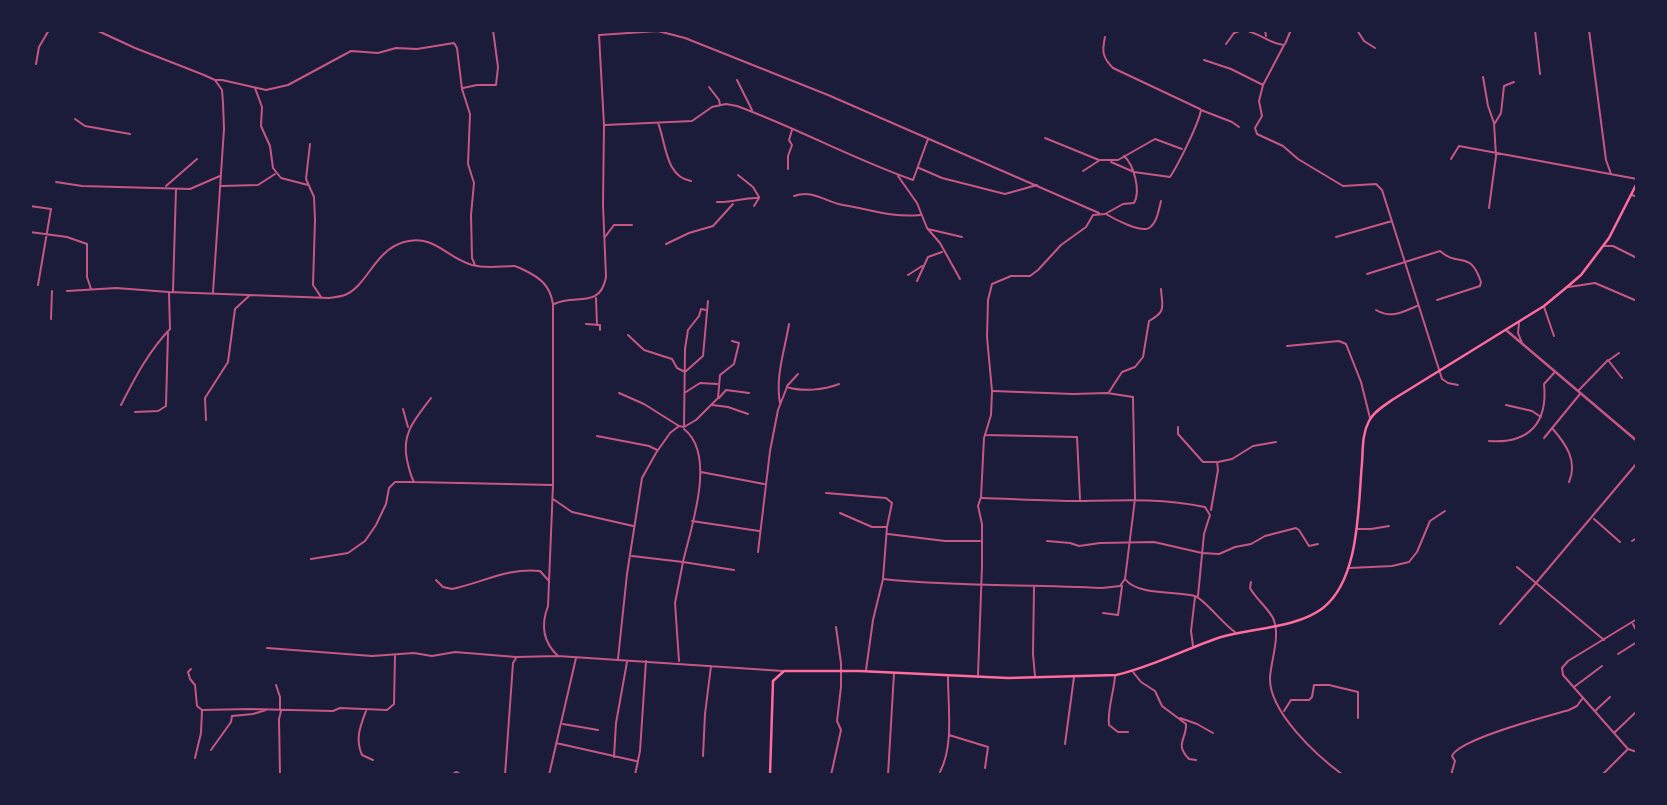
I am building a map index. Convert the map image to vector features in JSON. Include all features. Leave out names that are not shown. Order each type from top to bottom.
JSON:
[{"type":"main road","points":[[770,775],[774,681],[784,671],[866,671],[948,676],[1116,675],[1193,647],[1309,617],[1323,608],[1344,583],[1348,568],[1356,528],[1364,434],[1370,419],[1392,400],[1544,306],[1581,275],[1604,246],[1637,181]]},
{"type":"street","points":[[36,64],[39,47],[49,30]]},
{"type":"street","points":[[96,30],[215,80],[266,90],[288,85],[351,51],[378,53],[396,48],[417,49],[454,43],[462,89],[470,114],[468,164],[474,183],[472,258],[475,266]]},
{"type":"street","points":[[462,89],[477,85],[496,85],[498,67],[493,30]]},
{"type":"street","points":[[1226,44],[1234,33],[1243,30],[1284,45]]},
{"type":"street","points":[[1265,30],[1266,37]]},
{"type":"street","points":[[1290,30],[1263,85],[1259,102],[1262,116],[1255,128],[1257,134],[1283,146],[1298,159],[1343,187],[1376,184],[1382,190],[1442,379],[1458,385]]},
{"type":"street","points":[[1357,30],[1364,41],[1375,48]]},
{"type":"street","points":[[1535,30],[1540,74]]},
{"type":"street","points":[[1589,30],[1606,160],[1612,175]]},
{"type":"street","points":[[553,304],[558,301],[586,300],[596,296],[605,284],[604,125],[599,36],[657,31],[685,38],[1038,185],[1121,223],[1150,228],[1156,219],[1161,201]]},
{"type":"street","points":[[1105,37],[1103,57],[1113,68],[1239,127]]},
{"type":"street","points":[[1204,60],[1231,69],[1263,85]]},
{"type":"street","points":[[1483,77],[1494,123],[1496,165],[1489,208]]},
{"type":"street","points":[[213,293],[223,103],[222,90],[215,80]]},
{"type":"street","points":[[737,80],[753,112]]},
{"type":"street","points":[[1494,123],[1501,113],[1504,86],[1514,82]]},
{"type":"street","points":[[254,87],[262,107],[261,126],[270,146],[273,168],[281,178],[309,185]]},
{"type":"street","points":[[709,87],[719,100],[720,106]]},
{"type":"street","points":[[604,125],[692,121],[712,107],[737,106],[913,180],[928,139]]},
{"type":"street","points":[[1045,138],[1134,172],[1170,177],[1182,160],[1183,149],[1200,116],[1200,110]]},
{"type":"street","points":[[75,119],[85,125],[130,134]]},
{"type":"street","points":[[658,122],[667,159],[680,178],[691,181]]},
{"type":"street","points":[[788,169],[792,129]]},
{"type":"street","points":[[1111,162],[1155,139],[1183,149]]},
{"type":"street","points":[[310,144],[306,178],[314,197],[316,228],[313,285],[321,298]]},
{"type":"street","points":[[1451,159],[1460,146],[1637,181]]},
{"type":"street","points":[[1105,214],[1123,204],[1134,203],[1137,197],[1134,172],[1124,156]]},
{"type":"street","points":[[166,187],[197,159]]},
{"type":"street","points":[[1083,171],[1100,160]]},
{"type":"street","points":[[918,167],[942,178],[1005,194],[1038,185]]},
{"type":"street","points":[[220,186],[258,185],[277,172]]},
{"type":"street","points":[[56,182],[82,187],[190,189],[221,175]]},
{"type":"street","points":[[738,175],[753,187],[759,198]]},
{"type":"street","points":[[898,175],[916,202],[927,228],[960,279]]},
{"type":"street","points":[[121,405],[143,364],[170,329],[176,189]]},
{"type":"street","points":[[794,196],[818,195],[879,214],[904,217],[920,215]]},
{"type":"street","points":[[1632,195],[1637,197]]},
{"type":"street","points":[[666,244],[713,226],[733,204],[744,198],[759,198]]},
{"type":"street","points":[[754,206],[759,198]]},
{"type":"street","points":[[717,202],[733,204]]},
{"type":"street","points":[[30,206],[51,209],[38,285]]},
{"type":"street","points":[[978,676],[981,541],[978,506],[981,498],[985,435],[991,415],[992,391],[987,337],[988,300],[992,284],[1011,276],[1030,276],[1061,245],[1086,227],[1093,215],[1099,213]]},
{"type":"street","points":[[1336,237],[1393,221]]},
{"type":"street","points":[[604,238],[614,225],[632,225]]},
{"type":"street","points":[[927,228],[962,237]]},
{"type":"street","points":[[30,232],[67,237],[86,244],[87,276],[92,290]]},
{"type":"street","points":[[67,291],[116,288],[321,298],[346,295],[387,250],[418,239],[432,242],[461,261],[475,266],[514,266],[544,281],[552,293],[553,304],[553,485],[548,606],[543,618],[547,643],[558,656]]},
{"type":"street","points":[[1604,246],[1613,246],[1637,258]]},
{"type":"street","points":[[917,281],[928,257],[944,251]]},
{"type":"street","points":[[1367,274],[1440,251],[1449,259],[1464,259],[1474,265],[1480,286],[1437,300]]},
{"type":"street","points":[[908,275],[923,266]]},
{"type":"street","points":[[1567,287],[1595,283],[1637,301]]},
{"type":"street","points":[[1109,393],[1122,372],[1135,367],[1143,357],[1149,321],[1163,310],[1160,289]]},
{"type":"street","points":[[51,319],[52,291]]},
{"type":"street","points":[[206,420],[205,398],[228,362],[235,309],[251,295]]},
{"type":"street","points":[[596,296],[597,325]]},
{"type":"street","points":[[685,372],[703,356],[708,301]]},
{"type":"street","points":[[1376,310],[1394,315],[1419,306]]},
{"type":"street","points":[[1544,306],[1554,336]]},
{"type":"street","points":[[684,427],[685,349],[688,330],[701,309],[707,310]]},
{"type":"street","points":[[1519,323],[1518,333],[1522,344]]},
{"type":"street","points":[[586,324],[600,325],[600,330]]},
{"type":"street","points":[[780,404],[779,370],[789,324]]},
{"type":"street","points":[[1506,330],[1637,441]]},
{"type":"street","points":[[135,412],[158,411],[166,406],[168,332]]},
{"type":"street","points":[[628,335],[644,350],[673,359],[677,368],[685,372]]},
{"type":"street","points":[[718,398],[720,375],[734,363],[738,343],[732,341]]},
{"type":"street","points":[[1287,346],[1339,341],[1346,344],[1361,382],[1370,419]]},
{"type":"street","points":[[1544,438],[1579,392],[1608,360],[1619,353]]},
{"type":"street","points":[[1608,360],[1622,378]]},
{"type":"street","points":[[1489,441],[1505,440],[1536,427],[1542,418],[1544,384],[1555,372]]},
{"type":"street","points":[[758,552],[765,485],[780,404],[787,387],[798,374]]},
{"type":"street","points":[[685,392],[700,383],[718,384]]},
{"type":"street","points":[[787,387],[800,390],[829,388],[839,384]]},
{"type":"street","points":[[618,660],[642,478],[670,433],[679,426],[684,427],[726,390],[750,393]]},
{"type":"street","points":[[992,391],[1109,393],[1133,397],[1135,499],[1125,579],[1118,615],[1104,613]]},
{"type":"street","points":[[619,393],[644,404],[679,426],[695,441],[700,471],[675,603],[679,663]]},
{"type":"street","points":[[414,482],[404,448],[409,428],[431,398]]},
{"type":"street","points":[[712,405],[748,414]]},
{"type":"street","points":[[1506,405],[1532,411],[1542,418]]},
{"type":"street","points":[[403,409],[409,428]]},
{"type":"street","points":[[1178,427],[1178,434],[1203,462],[1232,460],[1253,446],[1276,442]]},
{"type":"street","points":[[1552,428],[1567,447],[1573,463],[1573,474],[1569,482]]},
{"type":"street","points":[[1633,437],[1637,433]]},
{"type":"street","points":[[985,435],[1077,438],[1080,500]]},
{"type":"street","points":[[597,436],[649,446],[658,451]]},
{"type":"street","points":[[1193,647],[1191,631],[1204,534],[1218,470],[1217,462]]},
{"type":"street","points":[[1500,624],[1593,518],[1637,463]]},
{"type":"street","points":[[700,471],[765,485]]},
{"type":"street","points":[[312,559],[348,553],[365,541],[386,503],[389,488],[395,482],[553,485]]},
{"type":"street","points":[[826,493],[891,500],[883,579],[873,620],[866,671]]},
{"type":"street","points":[[981,498],[1135,499],[1194,505],[1208,509],[1210,515]]},
{"type":"street","points":[[552,499],[572,512],[634,526]]},
{"type":"street","points":[[1348,568],[1392,566],[1409,562],[1417,552],[1430,521],[1445,511]]},
{"type":"street","points":[[840,513],[872,527],[887,527]]},
{"type":"street","points":[[1593,518],[1620,542]]},
{"type":"street","points":[[692,521],[760,532]]},
{"type":"street","points":[[1356,528],[1366,530],[1389,526]]},
{"type":"street","points":[[1047,541],[1079,546],[1154,542],[1202,553],[1223,554],[1265,536],[1296,528],[1309,547],[1318,544]]},
{"type":"street","points":[[887,534],[945,541],[981,541]]},
{"type":"street","points":[[1632,541],[1637,537]]},
{"type":"street","points":[[631,556],[734,570]]},
{"type":"street","points":[[1517,567],[1604,640]]},
{"type":"street","points":[[436,580],[443,587],[452,589],[505,573],[532,570],[540,571],[549,582]]},
{"type":"street","points":[[883,579],[927,584],[980,583],[1112,588],[1121,586],[1125,579]]},
{"type":"street","points":[[1125,579],[1129,584],[1154,591],[1197,596],[1237,634]]},
{"type":"street","points":[[1251,582],[1250,588],[1273,618],[1275,625],[1272,693],[1313,751],[1343,775]]},
{"type":"street","points":[[1034,586],[1033,654],[1036,677]]},
{"type":"street","points":[[1637,619],[1564,665],[1563,675],[1628,749],[1637,752]]},
{"type":"street","points":[[1632,622],[1637,632]]},
{"type":"street","points":[[831,775],[841,730],[837,721],[841,671],[836,627]]},
{"type":"street","points":[[1618,654],[1637,642]]},
{"type":"street","points":[[267,648],[372,656],[432,656],[455,652],[516,657],[558,656],[784,671]]},
{"type":"street","points":[[191,669],[188,672],[195,685],[197,706],[202,710],[387,710],[394,704],[395,654]]},
{"type":"street","points":[[505,775],[513,663],[516,657]]},
{"type":"street","points":[[549,775],[576,658]]},
{"type":"street","points":[[635,775],[640,751],[646,660]]},
{"type":"street","points":[[614,757],[616,723],[627,662]]},
{"type":"street","points":[[703,756],[711,665]]},
{"type":"street","points":[[1573,688],[1602,666]]},
{"type":"street","points":[[1132,671],[1140,682],[1154,691],[1162,706],[1213,733]]},
{"type":"street","points":[[888,775],[894,673]]},
{"type":"street","points":[[1116,675],[1108,713],[1109,725],[1118,732],[1128,732]]},
{"type":"street","points":[[940,772],[946,757],[948,734],[948,676]]},
{"type":"street","points":[[1065,744],[1074,676]]},
{"type":"street","points":[[1283,711],[1291,700],[1309,699],[1312,697],[1314,685],[1323,684],[1358,692],[1358,718]]},
{"type":"street","points":[[276,685],[281,710],[280,775]]},
{"type":"street","points":[[1594,712],[1610,697]]},
{"type":"street","points":[[1451,775],[1455,761],[1451,756],[1454,751],[1482,736],[1569,710],[1577,706],[1582,698]]},
{"type":"street","points":[[211,750],[231,722],[232,716],[253,714],[267,709]]},
{"type":"street","points":[[195,758],[201,733],[202,710]]},
{"type":"street","points":[[366,710],[357,745],[362,755],[373,760]]},
{"type":"street","points":[[1613,733],[1637,711]]},
{"type":"street","points":[[1179,717],[1187,728],[1181,743],[1182,751],[1189,759],[1196,760]]},
{"type":"street","points":[[562,723],[597,730]]},
{"type":"street","points":[[948,734],[988,747],[985,768]]},
{"type":"street","points":[[556,743],[637,761]]},
{"type":"street","points":[[1602,775],[1628,749]]},
{"type":"street","points":[[1608,769],[1609,774]]},
{"type":"street","points":[[451,775],[456,772],[461,775]]}]
